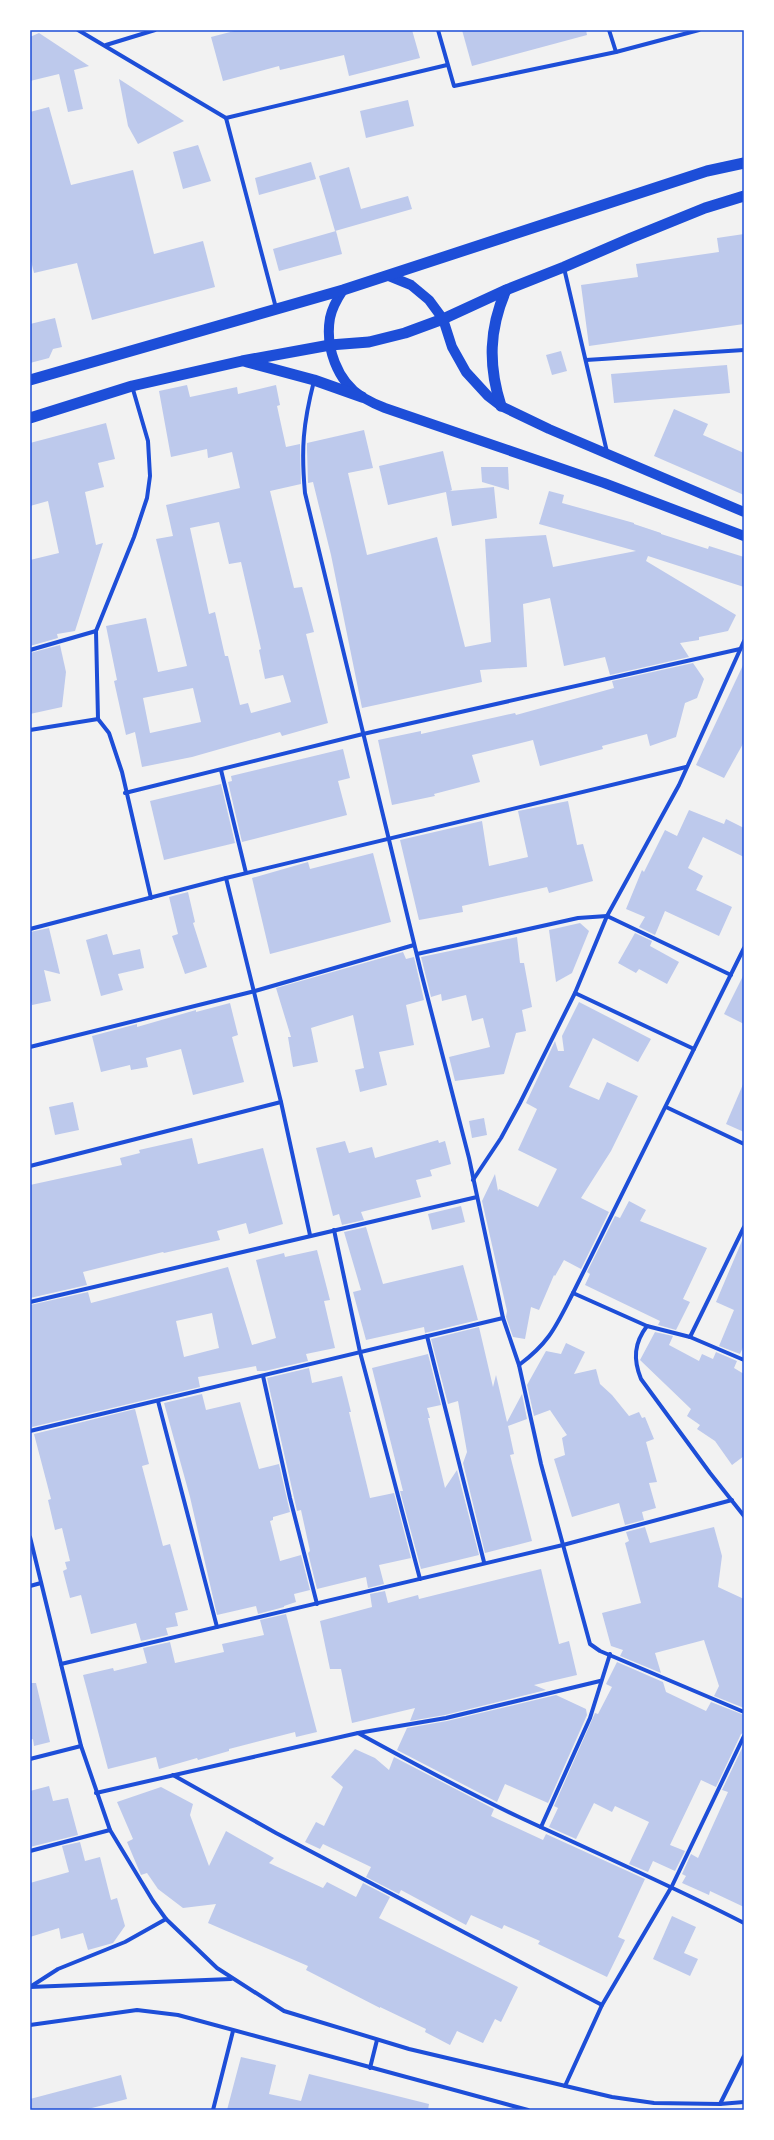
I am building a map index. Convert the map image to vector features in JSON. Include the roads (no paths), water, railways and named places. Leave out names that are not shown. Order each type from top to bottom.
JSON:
[{"type":"highway","points":[[30,380],[343,290],[707,171],[744,163]]},
{"type":"highway","points":[[30,418],[132,386],[242,361],[330,345],[388,338],[443,319],[506,290],[699,210],[744,196]]},
{"type":"highway","points":[[501,406],[493,374],[491,347],[498,308],[506,290]]},
{"type":"highway","points":[[242,361],[314,380],[362,397]]},
{"type":"main road","points":[[389,276],[411,285],[421,292],[437,309],[443,319],[452,347],[466,372],[488,396],[501,406],[608,454],[744,512]]},
{"type":"main road","points":[[343,290],[334,304],[330,317],[330,345],[337,368],[352,388],[362,397],[384,408],[604,483],[744,536]]},
{"type":"street","points":[[78,30],[106,45],[226,118],[277,310]]},
{"type":"street","points":[[106,45],[155,30]]},
{"type":"street","points":[[438,30],[446,65],[454,86],[616,52],[700,30]]},
{"type":"street","points":[[609,30],[616,52]]},
{"type":"street","points":[[226,118],[446,65]]},
{"type":"street","points":[[564,267],[608,454]]},
{"type":"street","points":[[586,360],[744,350]]},
{"type":"street","points":[[314,380],[304,429],[302,453],[305,493],[363,734],[390,838],[414,945],[473,1180],[503,1318],[519,1365],[541,1464],[590,1644],[600,1651],[744,1712]]},
{"type":"street","points":[[132,386],[148,441],[150,476],[147,498],[136,531],[96,631],[98,719],[109,734],[122,772],[125,793],[151,898]]},
{"type":"street","points":[[30,650],[96,631]]},
{"type":"street","points":[[473,1180],[505,1131],[575,993],[608,916],[673,795],[744,641]]},
{"type":"street","points":[[125,793],[363,734],[740,649]]},
{"type":"street","points":[[30,730],[98,719]]},
{"type":"street","points":[[30,929],[246,873],[686,767]]},
{"type":"street","points":[[221,770],[246,873]]},
{"type":"street","points":[[226,878],[281,1102],[310,1235]]},
{"type":"street","points":[[417,954],[578,918],[608,916],[731,975]]},
{"type":"street","points":[[30,1047],[254,991],[414,945]]},
{"type":"street","points":[[519,1365],[542,1346],[552,1333],[744,948]]},
{"type":"street","points":[[575,993],[694,1049]]},
{"type":"street","points":[[30,1166],[281,1102]]},
{"type":"street","points":[[666,1107],[744,1144]]},
{"type":"street","points":[[30,1302],[477,1197]]},
{"type":"street","points":[[690,1337],[744,1227]]},
{"type":"street","points":[[334,1230],[360,1352],[420,1579]]},
{"type":"street","points":[[573,1293],[647,1326],[690,1337],[744,1360]]},
{"type":"street","points":[[30,1432],[503,1318]]},
{"type":"street","points":[[647,1326],[642,1333],[635,1355],[641,1379],[710,1473],[744,1516]]},
{"type":"street","points":[[427,1336],[484,1562]]},
{"type":"street","points":[[263,1376],[290,1498],[317,1604]]},
{"type":"street","points":[[158,1401],[217,1627]]},
{"type":"street","points":[[62,1664],[317,1604],[484,1562],[563,1545],[732,1500]]},
{"type":"street","points":[[30,1538],[81,1746],[110,1830],[153,1902],[166,1919],[202,1956],[232,1979],[284,2011],[409,2049],[612,2097],[654,2103],[720,2104],[744,2102]]},
{"type":"street","points":[[30,1586],[40,1583]]},
{"type":"street","points":[[541,1827],[590,1718],[598,1696],[600,1681],[610,1654]]},
{"type":"street","points":[[96,1792],[358,1733],[446,1718],[600,1681]]},
{"type":"street","points":[[358,1733],[434,1774],[541,1827],[672,1886],[744,1923]]},
{"type":"street","points":[[565,2086],[602,2005],[672,1886],[744,1736]]},
{"type":"street","points":[[30,1759],[81,1746]]},
{"type":"street","points":[[172,1775],[276,1833],[602,2005]]},
{"type":"street","points":[[30,1851],[110,1830]]},
{"type":"street","points":[[30,1987],[58,1969],[125,1942],[166,1919]]},
{"type":"street","points":[[30,1987],[232,1979]]},
{"type":"street","points":[[30,2025],[137,2010],[178,2015],[511,2108],[528,2110]]},
{"type":"street","points":[[212,2110],[233,2031]]},
{"type":"street","points":[[370,2068],[377,2040]]},
{"type":"street","points":[[720,2104],[744,2056]]}]
